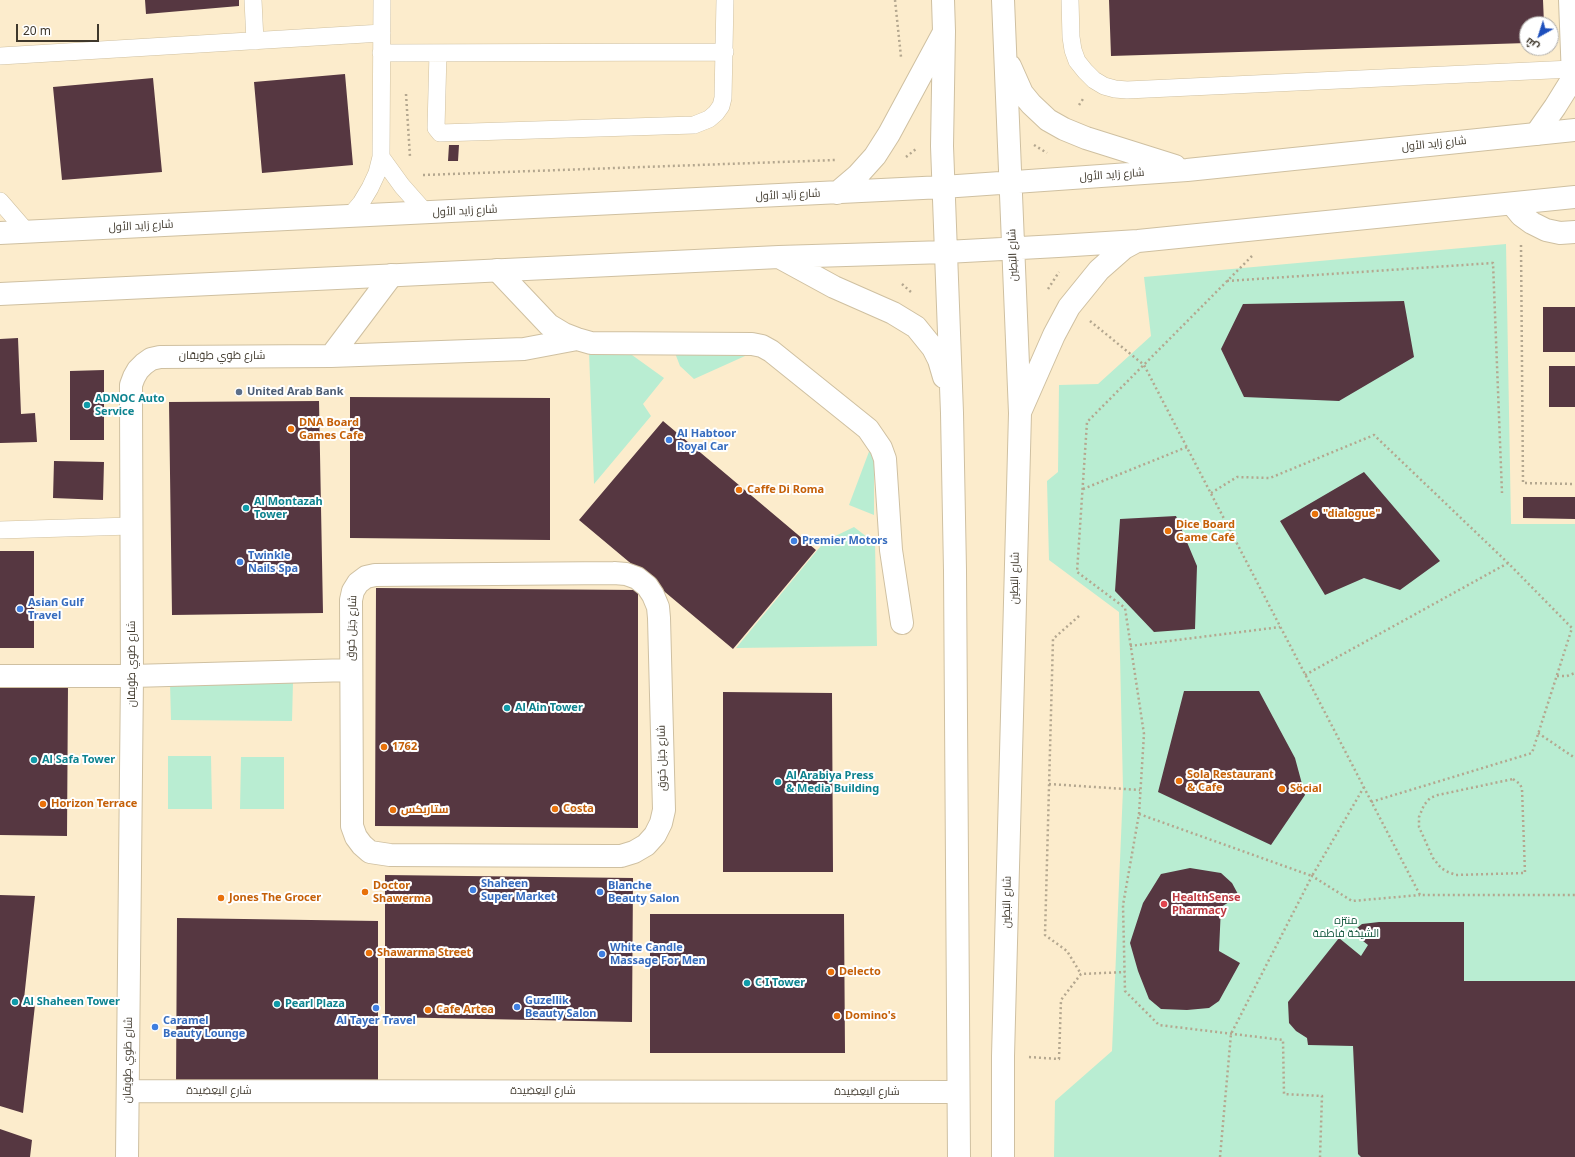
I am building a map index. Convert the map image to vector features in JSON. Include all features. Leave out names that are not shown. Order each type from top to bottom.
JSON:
[{"type":"main road","points":[[943,0],[944,31],[942,146],[952,413],[955,578],[959,1157]]},
{"type":"main road","name":"شارع البَطِين","points":[[1003,0],[1020,413],[1002,1056],[1003,1157]]},
{"type":"main road","points":[[1536,134],[1556,107],[1573,76],[1572,10]]},
{"type":"main road","points":[[837,193],[857,176],[875,156],[889,134],[944,31]]},
{"type":"main road","points":[[1006,56],[1022,93],[1048,120],[1064,129],[1086,138],[1187,170]]},
{"type":"main road","name":"شارع زايد الأول","points":[[0,233],[943,187],[1187,170],[1575,130]]},
{"type":"main road","points":[[0,294],[779,257],[946,252],[1138,241],[1281,227],[1516,209],[1575,198]]},
{"type":"main road","points":[[1516,209],[1532,223],[1546,230],[1568,233]]},
{"type":"main road","points":[[1020,413],[1068,307],[1099,270],[1124,248],[1138,241]]},
{"type":"main road","points":[[779,257],[834,288],[893,313],[916,327],[933,348],[939,360],[952,413]]},
{"type":"main road","points":[[497,270],[549,325],[577,340],[592,343],[752,344],[762,346],[771,351],[868,429],[881,448],[885,458],[891,550],[902,623]]},
{"type":"main road","points":[[330,356],[392,275]]},
{"type":"main road","name":"شارع طَوِي طِوَيقان","points":[[127,1157],[132,676],[131,385],[138,370],[151,359],[160,357],[330,356],[524,349],[577,340]]},
{"type":"main road","name":"شارع جَبَل حُوق","points":[[614,573],[626,574],[637,578],[647,586],[654,595],[658,607],[659,618],[664,810],[661,823],[655,835],[646,845],[634,852],[621,856],[390,855],[370,852],[356,837],[352,826],[351,670],[351,600],[353,591],[358,583],[366,577],[375,575],[614,573]]},
{"type":"main road","name":"شارع جَبَل حُوق","points":[[0,676],[132,676],[351,670]]},
{"type":"main road","name":"شارع اليعِضِيدة","points":[[128,1092],[958,1092]]},
{"type":"lane","points":[[253,0],[255,41]]},
{"type":"lane","points":[[350,216],[362,203],[370,188],[377,173],[381,156],[382,0]]},
{"type":"lane","points":[[438,53],[436,128],[440,133],[694,125],[709,119],[721,106],[724,90],[725,0]]},
{"type":"lane","points":[[1070,0],[1072,43],[1078,61],[1094,80],[1104,86],[1115,89],[1127,90],[1573,76]]},
{"type":"lane","points":[[0,56],[382,33]]},
{"type":"lane","points":[[382,53],[724,52]]},
{"type":"lane","points":[[381,156],[402,186],[425,212]]},
{"type":"lane","points":[[0,201],[26,231]]},
{"type":"lane","points":[[0,530],[131,526]]},
{"type":"path","points":[[382,85],[403,84],[406,87],[410,164]]},
{"type":"path","points":[[1033,144],[1048,154]]},
{"type":"path","points":[[904,158],[918,147]]},
{"type":"path","points":[[418,173],[422,175],[840,160]]},
{"type":"path","points":[[1516,209],[1523,483],[1575,484]]},
{"type":"path","points":[[1281,227],[1087,422],[1077,572],[1124,608],[1144,734],[1139,814],[1123,905],[1125,991],[1159,1024],[1283,1040],[1284,1094],[1322,1096],[1320,1157]]},
{"type":"path","points":[[1226,282],[1493,263],[1502,493]]},
{"type":"path","points":[[1045,295],[1060,270]]},
{"type":"path","points":[[1088,320],[1144,365],[1420,895]]},
{"type":"path","points":[[1211,493],[1237,477],[1270,478],[1374,435],[1508,563],[1572,628],[1532,753],[1371,802]]},
{"type":"path","points":[[1083,489],[1187,447]]},
{"type":"path","points":[[1305,675],[1508,563]]},
{"type":"path","points":[[1079,616],[1053,639],[1045,935],[1067,951],[1081,974]]},
{"type":"path","points":[[1130,646],[1280,628]]},
{"type":"path","points":[[1557,676],[1567,676],[1575,673]]},
{"type":"path","points":[[1538,733],[1575,758]]},
{"type":"path","points":[[1513,779],[1517,781],[1522,789],[1525,873],[1456,875],[1441,868],[1433,858],[1419,827],[1419,817],[1424,805],[1430,798],[1438,795],[1513,779]]},
{"type":"path","points":[[1049,784],[1140,790]]},
{"type":"path","points":[[1220,1157],[1231,1034],[1312,876],[1364,787]]},
{"type":"path","points":[[1139,814],[1312,876],[1352,901],[1420,895],[1575,895]]},
{"type":"path","points":[[1002,1056],[1059,1059],[1061,1000],[1081,974],[1125,972]]},
{"type":"green space","name":"منتزه الشيخة فاطمة","points":[[1506,244],[1511,524],[1575,524],[1575,1157],[1054,1157],[1055,1101],[1112,1051],[1123,789],[1119,612],[1049,560],[1047,481],[1058,472],[1059,385],[1098,384],[1151,336],[1144,277]]},
{"type":"green space","points":[[742,350],[745,356],[694,379],[680,366],[675,353]]},
{"type":"green space","points":[[589,352],[632,355],[664,378],[643,404],[651,416],[594,484]]},
{"type":"green space","points":[[870,449],[874,451],[874,515],[849,505]]},
{"type":"green space","points":[[854,527],[875,543],[877,646],[736,648],[825,541]]},
{"type":"green space","points":[[293,682],[292,721],[171,720],[170,683]]},
{"type":"green space","points":[[168,756],[211,756],[212,809],[168,809]]},
{"type":"green space","points":[[241,757],[284,757],[284,809],[240,809]]},
{"type":"building","points":[[145,0],[239,0],[239,6],[146,14]]},
{"type":"building","points":[[1109,0],[1543,0],[1544,16],[1519,16],[1519,43],[1111,56]]},
{"type":"building","points":[[345,74],[353,165],[262,173],[254,82]]},
{"type":"building","points":[[153,78],[162,172],[62,180],[53,87]]},
{"type":"building","points":[[449,145],[459,145],[458,161],[448,161]]},
{"type":"building","points":[[1404,301],[1414,357],[1339,401],[1244,397],[1221,349],[1243,304]]},
{"type":"building","points":[[1543,307],[1575,307],[1575,352],[1543,352]]},
{"type":"building","points":[[18,338],[21,414],[35,413],[37,442],[0,443],[0,339]]},
{"type":"building","points":[[1549,366],[1575,366],[1575,407],[1549,407]]},
{"type":"building","name":"ADNOC Auto Service","points":[[104,370],[104,440],[70,440],[70,371]]},
{"type":"building","points":[[350,397],[550,398],[550,540],[350,538]]},
{"type":"building","name":"Al Montazah Tower","points":[[319,401],[323,613],[172,615],[169,402]]},
{"type":"building","points":[[663,421],[816,550],[733,649],[579,520]]},
{"type":"building","points":[[54,461],[104,462],[103,500],[53,498]]},
{"type":"building","points":[[1364,472],[1440,561],[1400,590],[1364,578],[1325,595],[1280,521]]},
{"type":"building","points":[[1523,497],[1575,497],[1575,519],[1523,518]]},
{"type":"building","points":[[1176,516],[1197,566],[1195,629],[1154,632],[1115,591],[1120,519]]},
{"type":"building","points":[[0,551],[34,551],[34,648],[0,648]]},
{"type":"building","name":"Al Ain Tower","points":[[376,588],[638,590],[638,828],[375,826]]},
{"type":"building","name":"Al Safa Tower","points":[[0,684],[68,684],[67,836],[0,835]]},
{"type":"building","points":[[1184,691],[1259,691],[1295,758],[1305,795],[1271,845],[1158,792]]},
{"type":"building","name":"Al Arabiya Press & Media Building","points":[[723,692],[832,693],[833,872],[723,872]]},
{"type":"building","points":[[1190,868],[1221,873],[1232,883],[1239,896],[1221,907],[1219,951],[1240,963],[1219,1001],[1209,1008],[1187,1010],[1161,1009],[1149,999],[1138,971],[1130,943],[1143,903],[1161,874]]},
{"type":"building","points":[[385,875],[633,878],[632,1022],[385,1017]]},
{"type":"building","name":"Al Shaheen Tower","points":[[0,895],[35,896],[24,999],[35,1005],[23,1113],[0,1106]]},
{"type":"building","name":"C I Tower","points":[[650,914],[844,914],[845,1053],[650,1053]]},
{"type":"building","name":"Pearl Plaza","points":[[177,918],[378,921],[378,1086],[176,1087]]},
{"type":"building","points":[[1379,922],[1464,922],[1464,981],[1575,981],[1575,1157],[1361,1157],[1358,1154],[1353,1046],[1308,1045],[1307,1038],[1296,1031],[1289,1023],[1288,1002],[1339,938],[1361,956],[1368,945],[1352,932],[1362,924]]},
{"type":"building","points":[[0,1129],[32,1140],[30,1157],[0,1157]]},
{"type":"place","name":"United Arab Bank","points":[[239,392]]},
{"type":"place","name":"ADNOC Auto Service","points":[[87,405]]},
{"type":"place","name":"DNA Board Games Cafe","points":[[291,429]]},
{"type":"place","name":"Al Habtoor Royal Car","points":[[669,440]]},
{"type":"place","name":"Caffe Di Roma","points":[[739,490]]},
{"type":"place","name":"Al Montazah Tower","points":[[246,508]]},
{"type":"place","name":"\"dialogue\"","points":[[1315,514]]},
{"type":"place","name":"Dice Board Game Café","points":[[1168,531]]},
{"type":"place","name":"Premier Motors","points":[[794,541]]},
{"type":"place","name":"Twinkle Nails Spa","points":[[240,562]]},
{"type":"place","name":"Asian Gulf Travel","points":[[20,609]]},
{"type":"place","name":"Al Ain Tower","points":[[507,708]]},
{"type":"place","name":"1762","points":[[384,747]]},
{"type":"place","name":"Al Safa Tower","points":[[34,760]]},
{"type":"place","name":"Sola Restaurant & Cafe","points":[[1179,781]]},
{"type":"place","name":"Al Arabiya Press & Media Building","points":[[778,782]]},
{"type":"place","name":"Söcial","points":[[1282,789]]},
{"type":"place","name":"Horizon Terrace","points":[[43,804]]},
{"type":"place","name":"Costa","points":[[555,809]]},
{"type":"place","name":"ستاربكس","points":[[393,810]]},
{"type":"place","name":"Shaheen Super Market","points":[[473,890]]},
{"type":"place","name":"Doctor Shawerma","points":[[365,892]]},
{"type":"place","name":"Blanche Beauty Salon","points":[[600,892]]},
{"type":"place","name":"Jones The Grocer","points":[[221,898]]},
{"type":"place","name":"HealthSense Pharmacy","points":[[1164,904]]},
{"type":"place","name":"Shawarma Street","points":[[369,953]]},
{"type":"place","name":"White Candle Massage For Men","points":[[602,954]]},
{"type":"place","name":"Delecto","points":[[831,972]]},
{"type":"place","name":"C I Tower","points":[[747,983]]},
{"type":"place","name":"Al Shaheen Tower","points":[[15,1002]]},
{"type":"place","name":"Pearl Plaza","points":[[277,1004]]},
{"type":"place","name":"Guzellik Beauty Salon","points":[[517,1007]]},
{"type":"place","name":"Al Tayer Travel","points":[[376,1008]]},
{"type":"place","name":"Cafe Artea","points":[[428,1010]]},
{"type":"place","name":"Domino's","points":[[837,1016]]},
{"type":"place","name":"Caramel Beauty Lounge","points":[[155,1027]]}]
